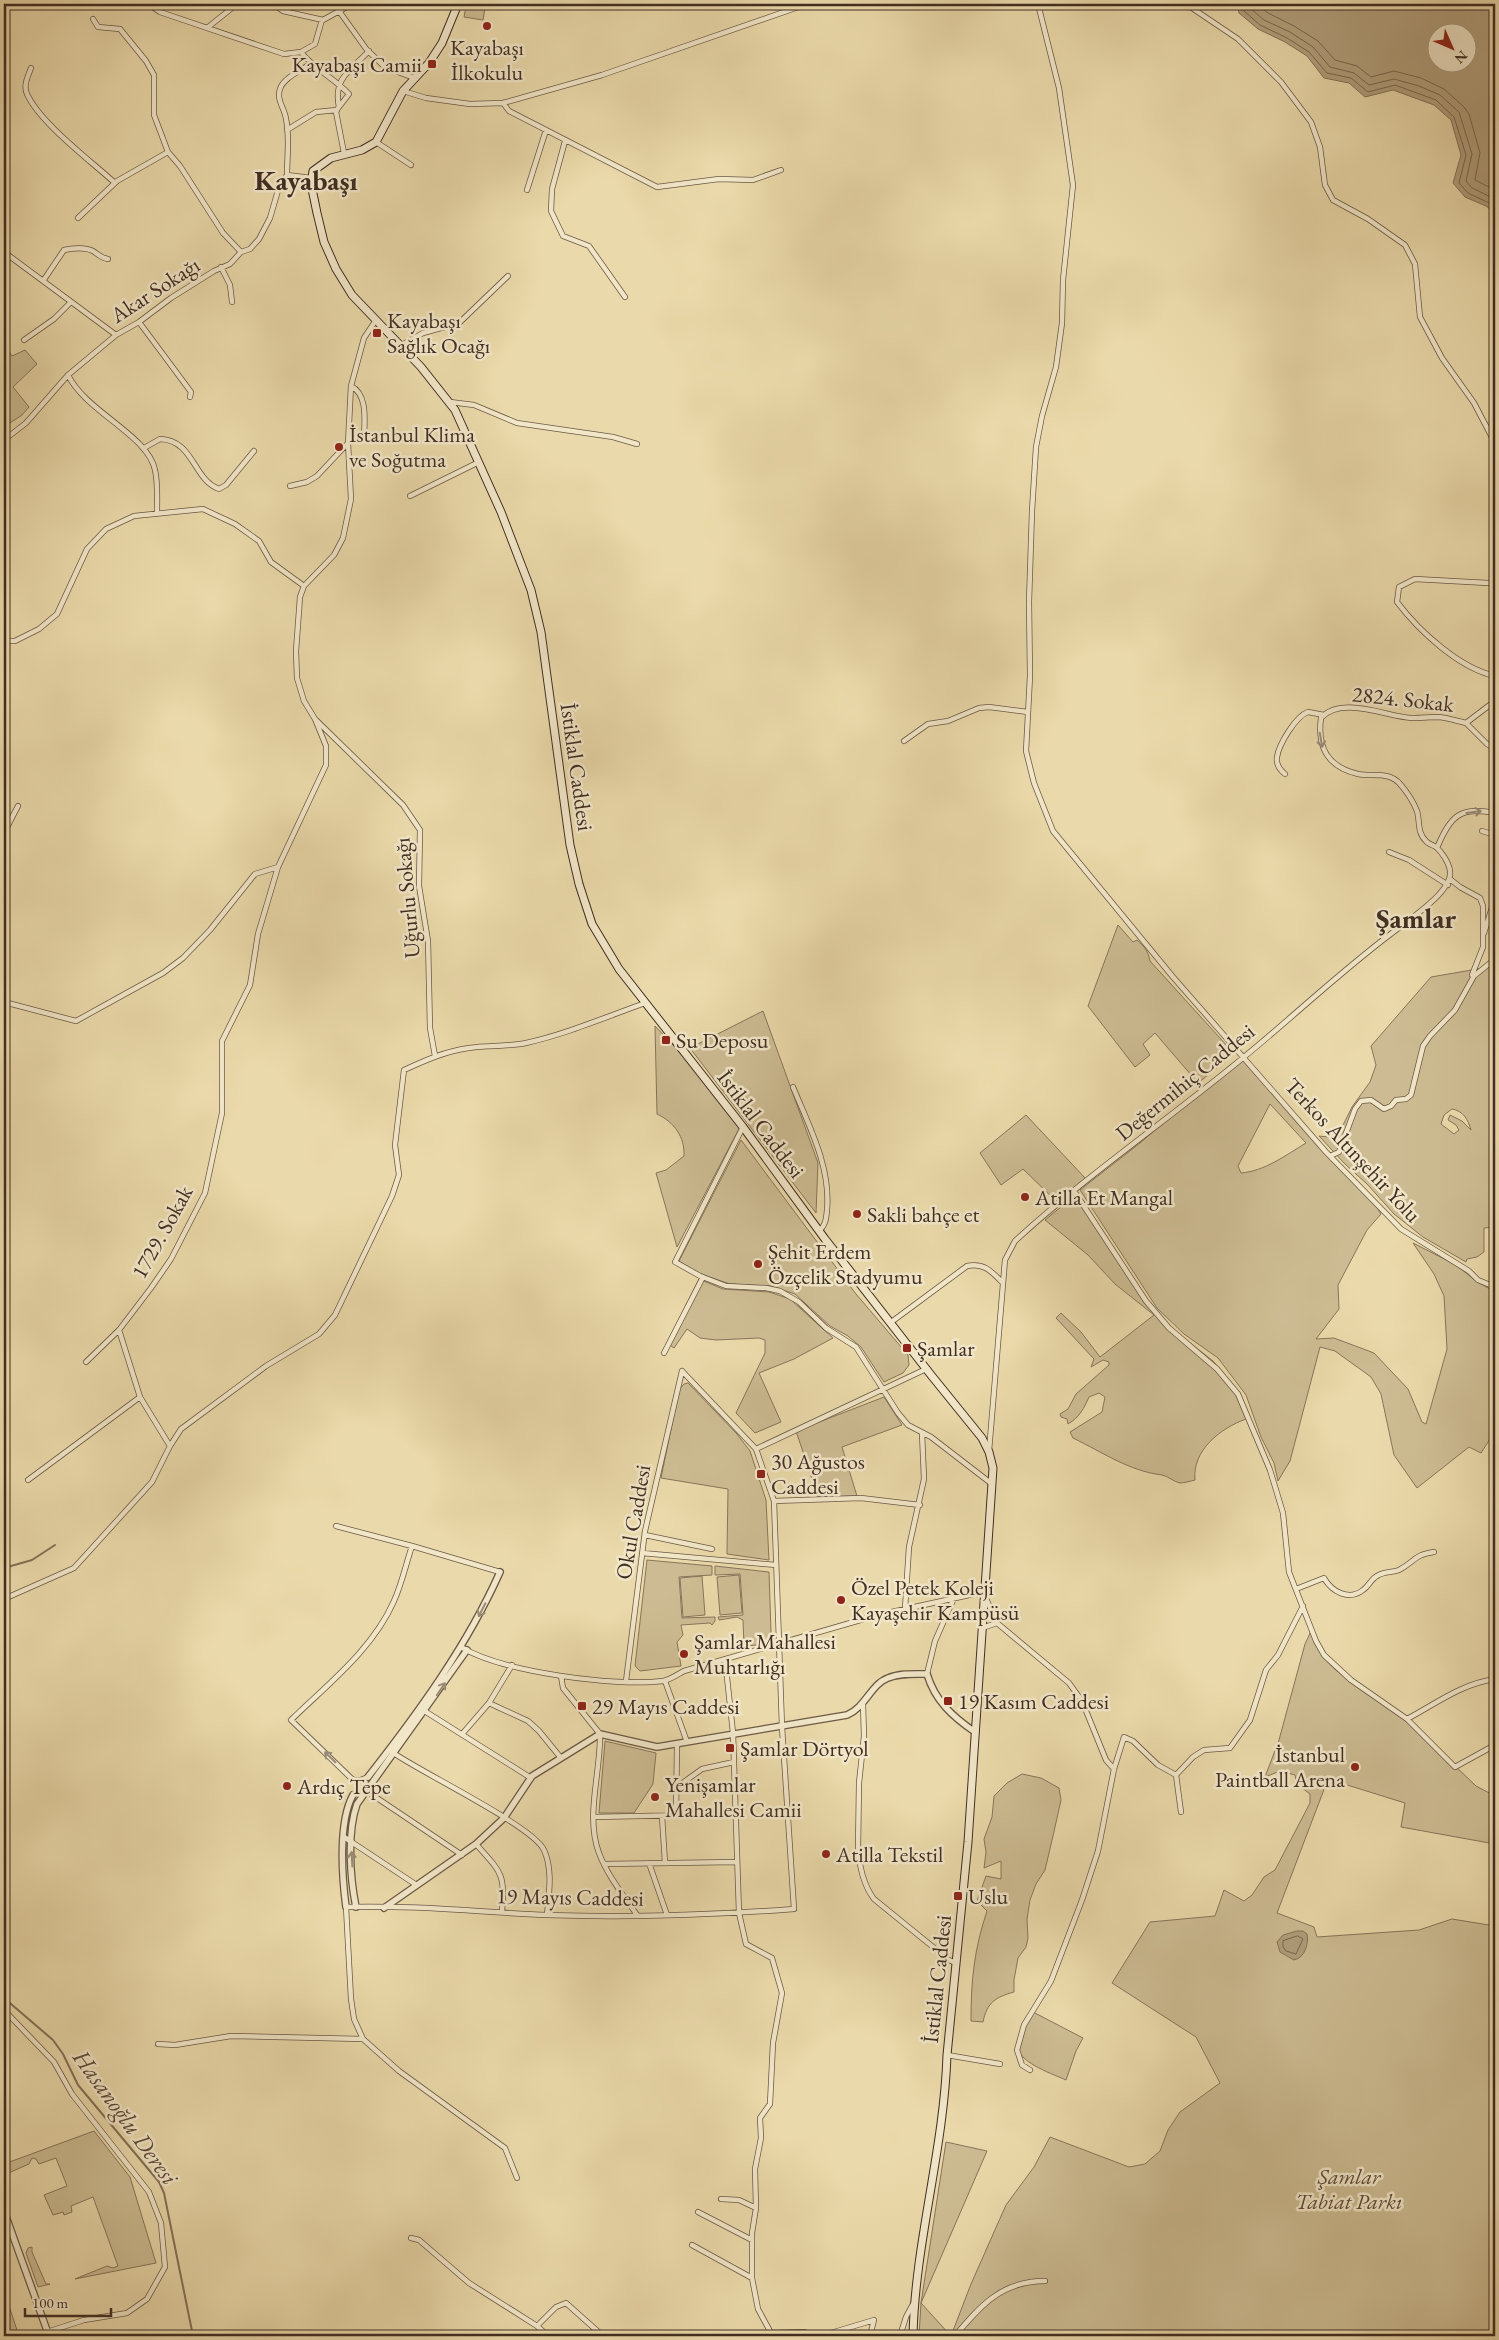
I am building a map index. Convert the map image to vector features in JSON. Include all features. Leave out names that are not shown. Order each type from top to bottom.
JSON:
[{"type":"main road","points":[[311,178],[313,171],[318,166],[344,153],[362,150],[376,142],[403,91],[428,63],[442,43],[455,16],[458,4]]},
{"type":"main road","name":"İstiklal Caddesi","points":[[311,178],[324,242],[336,269],[352,295],[450,402],[479,462],[531,590],[541,632],[569,836],[579,884],[592,924],[605,947],[645,1003],[743,1127],[819,1231],[890,1323],[982,1438],[989,1452],[992,1484],[975,1732],[946,2084],[936,2169],[914,2303],[913,2336]]},
{"type":"street","points":[[148,4],[160,12],[284,54],[301,52],[315,44],[322,20]]},
{"type":"street","points":[[207,28],[237,4]]},
{"type":"street","points":[[273,4],[283,11],[322,20],[352,4]]},
{"type":"street","points":[[403,91],[426,98],[470,104],[503,103],[602,75],[807,4]]},
{"type":"street","name":"Terkos Altınşehir Yolu","points":[[1038,4],[1060,88],[1073,185],[1062,280],[1062,323],[1056,367],[1042,416],[1036,447],[1029,593],[1026,751],[1034,783],[1053,831],[1173,977],[1330,1156],[1401,1229],[1470,1271],[1478,1280],[1495,1287]]},
{"type":"street","points":[[1186,4],[1238,39],[1287,90],[1311,122],[1320,147],[1325,186],[1334,200],[1368,219],[1405,245],[1415,264],[1420,317],[1442,358],[1474,403],[1495,443]]},
{"type":"street","points":[[339,11],[369,51],[384,67],[414,78]]},
{"type":"street","points":[[93,19],[98,27],[120,29],[146,61],[154,75],[154,115],[168,152],[180,166],[223,233],[241,252]]},
{"type":"street","points":[[338,108],[336,92],[338,82],[369,51]]},
{"type":"street","points":[[301,52],[310,64],[338,82],[349,94],[336,112],[344,153]]},
{"type":"street","points":[[310,64],[285,82],[280,88],[279,100],[286,118],[288,130],[287,175],[311,178]]},
{"type":"street","points":[[31,68],[26,81],[26,93],[36,108],[56,130],[115,183]]},
{"type":"street","points":[[503,103],[509,111],[657,187],[719,179],[753,180],[781,170]]},
{"type":"street","points":[[288,130],[316,112],[338,108]]},
{"type":"street","points":[[527,190],[546,130]]},
{"type":"street","points":[[565,141],[552,189],[551,211],[563,236],[589,246],[625,297]]},
{"type":"street","points":[[376,142],[412,165]]},
{"type":"street","points":[[78,218],[115,183],[168,152]]},
{"type":"street","name":"Akar Sokağı","points":[[4,440],[26,423],[68,375],[116,334],[139,322],[171,298],[230,264],[241,252],[250,249],[259,239],[270,218],[279,187],[287,175]]},
{"type":"street","points":[[44,281],[64,250],[85,249],[108,259]]},
{"type":"street","points":[[4,252],[116,334]]},
{"type":"street","points":[[222,267],[230,285],[232,302]]},
{"type":"street","points":[[400,346],[423,333],[459,323],[508,276]]},
{"type":"street","points":[[24,340],[54,319],[71,302]]},
{"type":"street","points":[[4,641],[15,641],[39,630],[57,614],[87,549],[106,528],[134,516],[158,512],[203,509],[235,524],[259,541],[271,562],[304,586],[334,555],[343,538],[351,499],[348,443],[351,386],[364,338],[376,320]]},
{"type":"street","points":[[139,322],[191,392],[190,397]]},
{"type":"street","points":[[68,375],[74,388],[90,404],[144,448],[155,469],[158,512]]},
{"type":"street","points":[[351,386],[358,391],[363,403],[364,440]]},
{"type":"street","points":[[450,402],[474,405],[517,423],[613,437],[637,444]]},
{"type":"street","points":[[144,448],[160,439],[181,446],[208,482],[220,489],[226,486],[254,451]]},
{"type":"street","points":[[290,486],[307,482],[317,476],[348,443]]},
{"type":"street","points":[[410,496],[479,462]]},
{"type":"street","points":[[1495,582],[1415,579],[1399,588],[1396,602],[1411,621],[1442,648],[1484,673],[1495,676]]},
{"type":"street","name":"1729. Sokak","points":[[86,1362],[119,1330],[170,1259],[204,1193],[222,1113],[222,1041],[250,985],[258,934],[278,867],[326,765],[326,746],[300,688],[296,664],[299,605],[304,586]]},
{"type":"street","name":"2824. Sokak","points":[[1437,848],[1426,841],[1419,830],[1417,813],[1410,796],[1398,781],[1384,775],[1358,774],[1332,762],[1322,749],[1319,732],[1321,718],[1336,709],[1378,710],[1410,718],[1441,717],[1466,723],[1495,701]]},
{"type":"street","points":[[904,741],[928,724],[948,721],[979,708],[989,707],[1028,712]]},
{"type":"street","points":[[1285,774],[1278,766],[1277,755],[1295,721],[1308,712],[1324,715]]},
{"type":"street","name":"Uğurlu Sokağı","points":[[315,719],[403,805],[420,830],[419,886],[428,941],[430,1028],[435,1056]]},
{"type":"street","points":[[1466,723],[1487,744],[1495,749]]},
{"type":"street","points":[[4,833],[18,806]]},
{"type":"street","points":[[1484,934],[1482,926],[1483,906],[1480,898],[1450,879],[1448,865],[1437,848],[1444,831],[1456,816],[1476,809],[1495,813]]},
{"type":"street","points":[[1482,831],[1495,835]]},
{"type":"street","points":[[1388,852],[1409,860],[1448,885]]},
{"type":"street","points":[[4,1002],[76,1021],[163,973],[183,958],[210,930],[256,874],[278,867]]},
{"type":"street","name":"Değermihiç Caddesi","points":[[989,1452],[1005,1260],[1015,1240],[1244,1057],[1377,944],[1419,912],[1448,885],[1450,879]]},
{"type":"street","points":[[1330,1156],[1339,1152],[1355,1108],[1361,1101],[1371,1100],[1384,1109],[1391,1106],[1396,1100],[1406,1099],[1411,1095],[1423,1046],[1455,1010],[1472,978],[1483,947],[1484,934],[1495,898]]},
{"type":"street","points":[[1472,978],[1495,958]]},
{"type":"street","points":[[4,1598],[74,1568],[152,1482],[181,1429],[196,1416],[221,1401],[266,1366],[319,1334],[335,1315],[392,1196],[399,1175],[395,1145],[404,1070],[435,1056],[470,1048],[527,1043],[594,1022],[645,1003]]},
{"type":"street","points":[[793,1087],[819,1151],[827,1180],[826,1222],[819,1231]]},
{"type":"street","points":[[743,1127],[675,1262],[703,1277],[726,1286],[766,1288],[790,1296],[809,1310],[826,1328],[856,1347],[903,1420],[913,1429],[931,1437],[992,1484]]},
{"type":"street","points":[[1074,1192],[1146,1301],[1169,1328],[1217,1369],[1238,1394],[1270,1470],[1283,1513],[1289,1572],[1324,1655],[1351,1680],[1407,1719],[1456,1767],[1495,1745]]},
{"type":"street","points":[[890,1323],[967,1266],[976,1265],[987,1268],[1003,1283]]},
{"type":"street","points":[[664,1353],[703,1277]]},
{"type":"street","points":[[119,1330],[140,1397],[170,1446]]},
{"type":"street","points":[[782,1727],[774,1501],[756,1449],[882,1388],[926,1369]]},
{"type":"street","name":"Okul Caddesi","points":[[626,1681],[645,1535],[682,1371],[756,1449]]},
{"type":"street","points":[[28,1480],[140,1397]]},
{"type":"street","points":[[905,1609],[909,1547],[920,1505],[924,1479],[922,1433]]},
{"type":"street","points":[[774,1501],[861,1498],[920,1505]]},
{"type":"street","points":[[336,1526],[500,1572],[464,1649],[365,1790],[354,1812],[351,1840],[356,1907]]},
{"type":"street","points":[[645,1535],[712,1548]]},
{"type":"street","points":[[391,1752],[368,1777],[360,1781],[352,1779],[291,1720],[343,1670],[372,1637],[395,1600],[412,1546]]},
{"type":"street","points":[[1296,1589],[1324,1578],[1328,1586],[1342,1594],[1356,1594],[1363,1590],[1374,1577],[1382,1573],[1398,1570],[1417,1556],[1434,1552]]},
{"type":"street","points":[[642,1553],[776,1565]]},
{"type":"street","points":[[464,1649],[512,1665],[561,1676],[626,1681],[665,1681],[684,1671],[779,1643],[905,1609],[984,1592],[997,1624],[1068,1683],[1082,1701],[1106,1760],[1114,1769]]},
{"type":"street","points":[[954,1598],[935,1641],[927,1674],[930,1684],[943,1706],[975,1732]]},
{"type":"street","points":[[1180,1812],[1176,1775],[1193,1757],[1204,1750],[1225,1750],[1230,1748],[1236,1741],[1250,1720],[1266,1670],[1278,1655],[1302,1606]]},
{"type":"street","points":[[982,1628],[997,1624]]},
{"type":"street","points":[[725,1659],[733,1734],[739,1913],[746,1944],[772,1958],[782,1993],[773,2044],[770,2104],[760,2118],[761,2138],[755,2169],[756,2208],[752,2240],[752,2278],[758,2309],[771,2333],[805,2332],[812,2336]]},
{"type":"street","points":[[463,1734],[489,1703],[512,1665]]},
{"type":"street","points":[[561,1676],[563,1688],[600,1734],[650,1747],[847,1715],[856,1711],[877,1685],[888,1678],[927,1674]]},
{"type":"street","points":[[1407,1719],[1451,1692],[1495,1678]]},
{"type":"street","points":[[665,1681],[687,1742]]},
{"type":"street","points":[[489,1703],[528,1721],[539,1731],[561,1758]]},
{"type":"street","points":[[863,1704],[864,1736],[860,1783],[858,1860],[868,1892],[874,1899],[949,1960],[956,1963]]},
{"type":"street","points":[[423,1709],[530,1778]]},
{"type":"street","name":"19 Mayıs Caddesi","points":[[346,1908],[637,1915],[739,1913],[794,1909],[782,1727]]},
{"type":"street","points":[[384,1908],[415,1884],[462,1855],[476,1844],[504,1818],[530,1778],[600,1734]]},
{"type":"street","points":[[600,1734],[594,1817],[598,1851],[604,1864],[637,1915]]},
{"type":"street","points":[[1030,2070],[1022,2065],[1017,2050],[1024,2026],[1051,1981],[1082,1900],[1098,1851],[1114,1769],[1124,1737],[1133,1742],[1158,1765],[1176,1775]]},
{"type":"street","points":[[676,1815],[677,1744]]},
{"type":"street","points":[[391,1752],[504,1818],[526,1832],[543,1847],[549,1870],[547,1914]]},
{"type":"street","points":[[677,1788],[702,1769],[734,1762]]},
{"type":"street","points":[[365,1790],[462,1855]]},
{"type":"street","points":[[353,1795],[344,1818],[344,1837],[346,1908],[351,1999],[354,2019],[364,2039],[399,2071],[505,2148],[518,2178]]},
{"type":"street","points":[[594,1817],[736,1814]]},
{"type":"street","points":[[662,1816],[664,1863]]},
{"type":"street","points":[[344,1837],[415,1884]]},
{"type":"street","points":[[476,1844],[496,1866],[503,1879],[502,1911]]},
{"type":"street","points":[[604,1864],[737,1862]]},
{"type":"street","points":[[649,1863],[667,1915]]},
{"type":"street","points":[[4,2010],[54,2062],[72,2094],[150,2192],[161,2223],[165,2267],[147,2299],[127,2314],[84,2320],[48,2334],[4,2211]]},
{"type":"street","points":[[158,2044],[175,2045],[231,2036],[364,2039]]},
{"type":"street","points":[[947,2055],[1000,2064]]},
{"type":"street","points":[[721,2199],[740,2200],[756,2208]]},
{"type":"street","points":[[698,2212],[752,2240]]},
{"type":"street","points":[[411,2238],[419,2240],[469,2283],[537,2326],[548,2336]]},
{"type":"street","points":[[692,2245],[752,2278]]},
{"type":"street","points":[[955,2336],[979,2308],[994,2296],[1012,2286],[1029,2281],[1045,2281]]},
{"type":"street","points":[[537,2326],[556,2307],[566,2303],[603,2336]]},
{"type":"street","points":[[900,2336],[906,2317],[914,2303]]},
{"type":"street","points":[[821,2336],[874,2320],[870,2336]]},
{"type":"green space","points":[[466,6],[485,8],[483,20],[464,17]]},
{"type":"green space","points":[[4,344],[12,356],[25,350],[37,364],[13,387],[29,407],[22,415],[7,425],[4,425]]},
{"type":"green space","points":[[1118,925],[1133,942],[1137,940],[1142,945],[1150,961],[1229,1048],[1231,1052],[1229,1058],[1198,1083],[1155,1033],[1143,1044],[1150,1055],[1135,1067],[1088,1006]]},
{"type":"green space","points":[[1495,966],[1495,1227],[1484,1228],[1484,1252],[1477,1257],[1467,1259],[1466,1262],[1423,1237],[1394,1214],[1319,1136],[1328,1137],[1340,1131],[1352,1107],[1370,1082],[1376,1065],[1371,1046],[1431,977]],"holes":[[[1452,1109],[1464,1116],[1471,1130],[1462,1121],[1450,1115],[1448,1120],[1456,1125],[1459,1130],[1454,1134],[1441,1124],[1444,1115]]]},
{"type":"green space","points":[[763,1011],[818,1163],[816,1213],[690,1048]]},
{"type":"green space","points":[[655,1026],[689,1062],[740,1127],[677,1247],[656,1173],[666,1170],[684,1156],[684,1149],[677,1131],[669,1121],[657,1114]]},
{"type":"green space","points":[[1243,1061],[1353,1183],[1368,1194],[1381,1214],[1367,1230],[1338,1285],[1339,1309],[1316,1339],[1334,1338],[1374,1353],[1408,1389],[1422,1422],[1426,1424],[1447,1349],[1444,1296],[1434,1274],[1413,1243],[1456,1265],[1476,1281],[1495,1292],[1495,1431],[1481,1453],[1469,1447],[1417,1488],[1394,1455],[1381,1394],[1371,1377],[1335,1351],[1320,1347],[1290,1461],[1278,1481],[1274,1463],[1261,1437],[1246,1395],[1218,1358],[1184,1334],[1157,1308],[1080,1190],[1140,1143],[1230,1065]],"holes":[[[1270,1104],[1306,1143],[1275,1162],[1250,1172],[1241,1173],[1238,1166]]]},
{"type":"green space","points":[[1026,1115],[1086,1179],[1056,1201],[1023,1169],[1001,1185],[980,1153]]},
{"type":"green space","name":"Şehit Erdem Özçelik Stadyumu","points":[[741,1140],[856,1294],[908,1355],[909,1365],[903,1373],[884,1382],[861,1347],[848,1336],[830,1326],[795,1294],[771,1286],[730,1284],[698,1273],[679,1261]]},
{"type":"green space","points":[[1074,1196],[1105,1238],[1129,1278],[1170,1327],[1213,1361],[1231,1382],[1242,1400],[1246,1419],[1218,1434],[1203,1450],[1195,1469],[1195,1480],[1180,1483],[1164,1476],[1138,1470],[1073,1438],[1070,1432],[1102,1412],[1105,1397],[1099,1393],[1089,1397],[1079,1415],[1068,1424],[1067,1419],[1061,1417],[1060,1414],[1068,1409],[1076,1394],[1109,1365],[1109,1362],[1103,1360],[1091,1367],[1094,1359],[1056,1318],[1061,1313],[1081,1332],[1100,1357],[1154,1315],[1115,1284],[1088,1255],[1045,1220]]},
{"type":"green space","points":[[699,1279],[723,1289],[769,1292],[790,1299],[833,1338],[794,1359],[759,1373],[781,1422],[755,1433],[736,1413],[765,1353],[765,1340],[759,1338],[716,1340],[700,1338],[687,1329],[674,1348],[667,1343]]},
{"type":"green space","points":[[688,1383],[737,1434],[750,1451],[766,1500],[769,1560],[727,1554],[728,1489],[661,1478],[679,1390],[684,1384]]},
{"type":"green space","points":[[884,1397],[902,1425],[842,1447],[857,1496],[818,1497],[796,1431]]},
{"type":"green space","points":[[647,1560],[712,1566],[712,1575],[679,1577],[682,1618],[715,1617],[712,1625],[710,1623],[681,1625],[683,1635],[677,1642],[681,1666],[640,1671],[635,1666]]},
{"type":"green space","points":[[715,1566],[769,1572],[771,1632],[768,1641],[757,1645],[744,1646],[743,1620],[737,1617],[719,1620],[718,1617],[743,1615],[740,1574],[715,1575]]},
{"type":"green space","points":[[739,1575],[742,1613],[720,1615],[717,1577]]},
{"type":"green space","points":[[702,1576],[705,1615],[683,1617],[680,1578]]},
{"type":"green space","name":"Şamlar Tabiat Parkı","points":[[1311,1631],[1323,1657],[1333,1668],[1393,1710],[1413,1727],[1443,1758],[1448,1762],[1450,1761],[1476,1786],[1495,1796],[1495,1844],[1401,1827],[1405,1803],[1328,1779],[1277,1913],[1314,1927],[1317,1937],[1419,1930],[1452,1919],[1495,1926],[1495,2336],[951,2336],[971,2284],[1006,2205],[1034,2167],[1050,2137],[1129,2167],[1145,2164],[1160,2151],[1168,2130],[1180,2112],[1220,2083],[1196,2037],[1112,1983],[1150,1922],[1215,1916],[1224,1890],[1244,1901],[1252,1895],[1264,1877],[1275,1870],[1310,1803],[1310,1794],[1297,1784],[1295,1775],[1280,1771],[1265,1777],[1279,1740],[1305,1644]]},
{"type":"green space","points":[[605,1741],[656,1753],[653,1784],[634,1813],[599,1813]]},
{"type":"green space","points":[[1022,1774],[1041,1778],[1059,1788],[1061,1800],[1045,1870],[1036,1884],[1030,1900],[1027,1919],[1028,1938],[1026,1947],[1018,1958],[1014,1992],[993,2001],[987,2010],[983,2022],[971,2021],[974,1965],[987,1911],[977,1901],[986,1876],[1001,1879],[1001,1861],[984,1868],[986,1852],[984,1839],[992,1817],[994,1796],[1007,1783]]},
{"type":"green space","points":[[1033,2012],[1083,2038],[1076,2051],[1066,2080],[1031,2064],[1021,2054],[1019,2049],[1020,2040]]},
{"type":"green space","points":[[94,2131],[130,2177],[156,2263],[75,2279],[107,2266],[113,2268],[118,2266],[93,2197],[71,2206],[72,2212],[64,2215],[63,2212],[53,2215],[44,2195],[67,2186],[56,2158],[39,2164],[36,2159],[32,2158],[29,2164],[4,2175],[4,2164]]},
{"type":"green space","points":[[946,2142],[987,2151],[921,2303]]},
{"type":"green space","points":[[32,2247],[32,2252],[46,2284],[50,2284],[38,2287],[26,2253],[28,2248]]},
{"type":"green space","points":[[4,2300],[7,2300],[19,2336],[4,2336]]},
{"type":"green space","points":[[921,2303],[951,2336],[919,2336]]},
{"type":"water","points":[[1237,4],[1495,4],[1495,213],[1486,206],[1465,197],[1453,183],[1461,155],[1451,120],[1434,105],[1393,90],[1365,97],[1349,83],[1324,78],[1307,56],[1285,42],[1258,29],[1239,13]]},
{"type":"water","points":[[1303,1931],[1307,1934],[1307,1942],[1301,1956],[1294,1960],[1280,1952],[1277,1942],[1283,1935]]},
{"type":"waterway","points":[[4,1568],[32,1560],[55,1545]]},
{"type":"waterway","name":"Hasanoğlu Deresi","points":[[4,1998],[53,2040],[63,2054],[78,2085],[159,2182],[164,2193],[193,2336]]},
{"type":"place","name":"Kayabaşı İlkokulu","points":[[487,26]]},
{"type":"place","name":"Kayabaşı Camii","points":[[432,64]]},
{"type":"place","name":"Kayabaşı Sağlık Ocağı","points":[[377,333]]},
{"type":"place","name":"İstanbul Klima ve Soğutma","points":[[339,447]]},
{"type":"place","name":"Su Deposu","points":[[666,1040]]},
{"type":"place","name":"Atilla Et Mangal","points":[[1025,1197]]},
{"type":"place","name":"Sakli bahçe et","points":[[857,1214]]},
{"type":"place","name":"Şehit Erdem Özçelik Stadyumu","points":[[758,1264]]},
{"type":"place","name":"Şamlar","points":[[907,1348]]},
{"type":"place","name":"30 Ağustos Caddesi","points":[[761,1474]]},
{"type":"place","name":"Özel Petek Koleji Kayaşehir Kampüsü","points":[[841,1600]]},
{"type":"place","name":"Şamlar Mahallesi Muhtarlığı","points":[[684,1654]]},
{"type":"place","name":"19 Kasım Caddesi","points":[[948,1701]]},
{"type":"place","name":"29 Mayıs Caddesi","points":[[582,1706]]},
{"type":"place","name":"Şamlar Dörtyol","points":[[730,1748]]},
{"type":"place","name":"İstanbul Paintball Arena","points":[[1355,1767]]},
{"type":"place","name":"Ardıç Tepe","points":[[287,1786]]},
{"type":"place","name":"Yenişamlar Mahallesi Camii","points":[[655,1797]]},
{"type":"place","name":"Atilla Tekstil","points":[[826,1854]]},
{"type":"place","name":"Uslu","points":[[958,1896]]},
{"type":"district","name":"Kayabaşı","points":[[306,180]]},
{"type":"district","name":"Şamlar","points":[[1416,918]]}]
